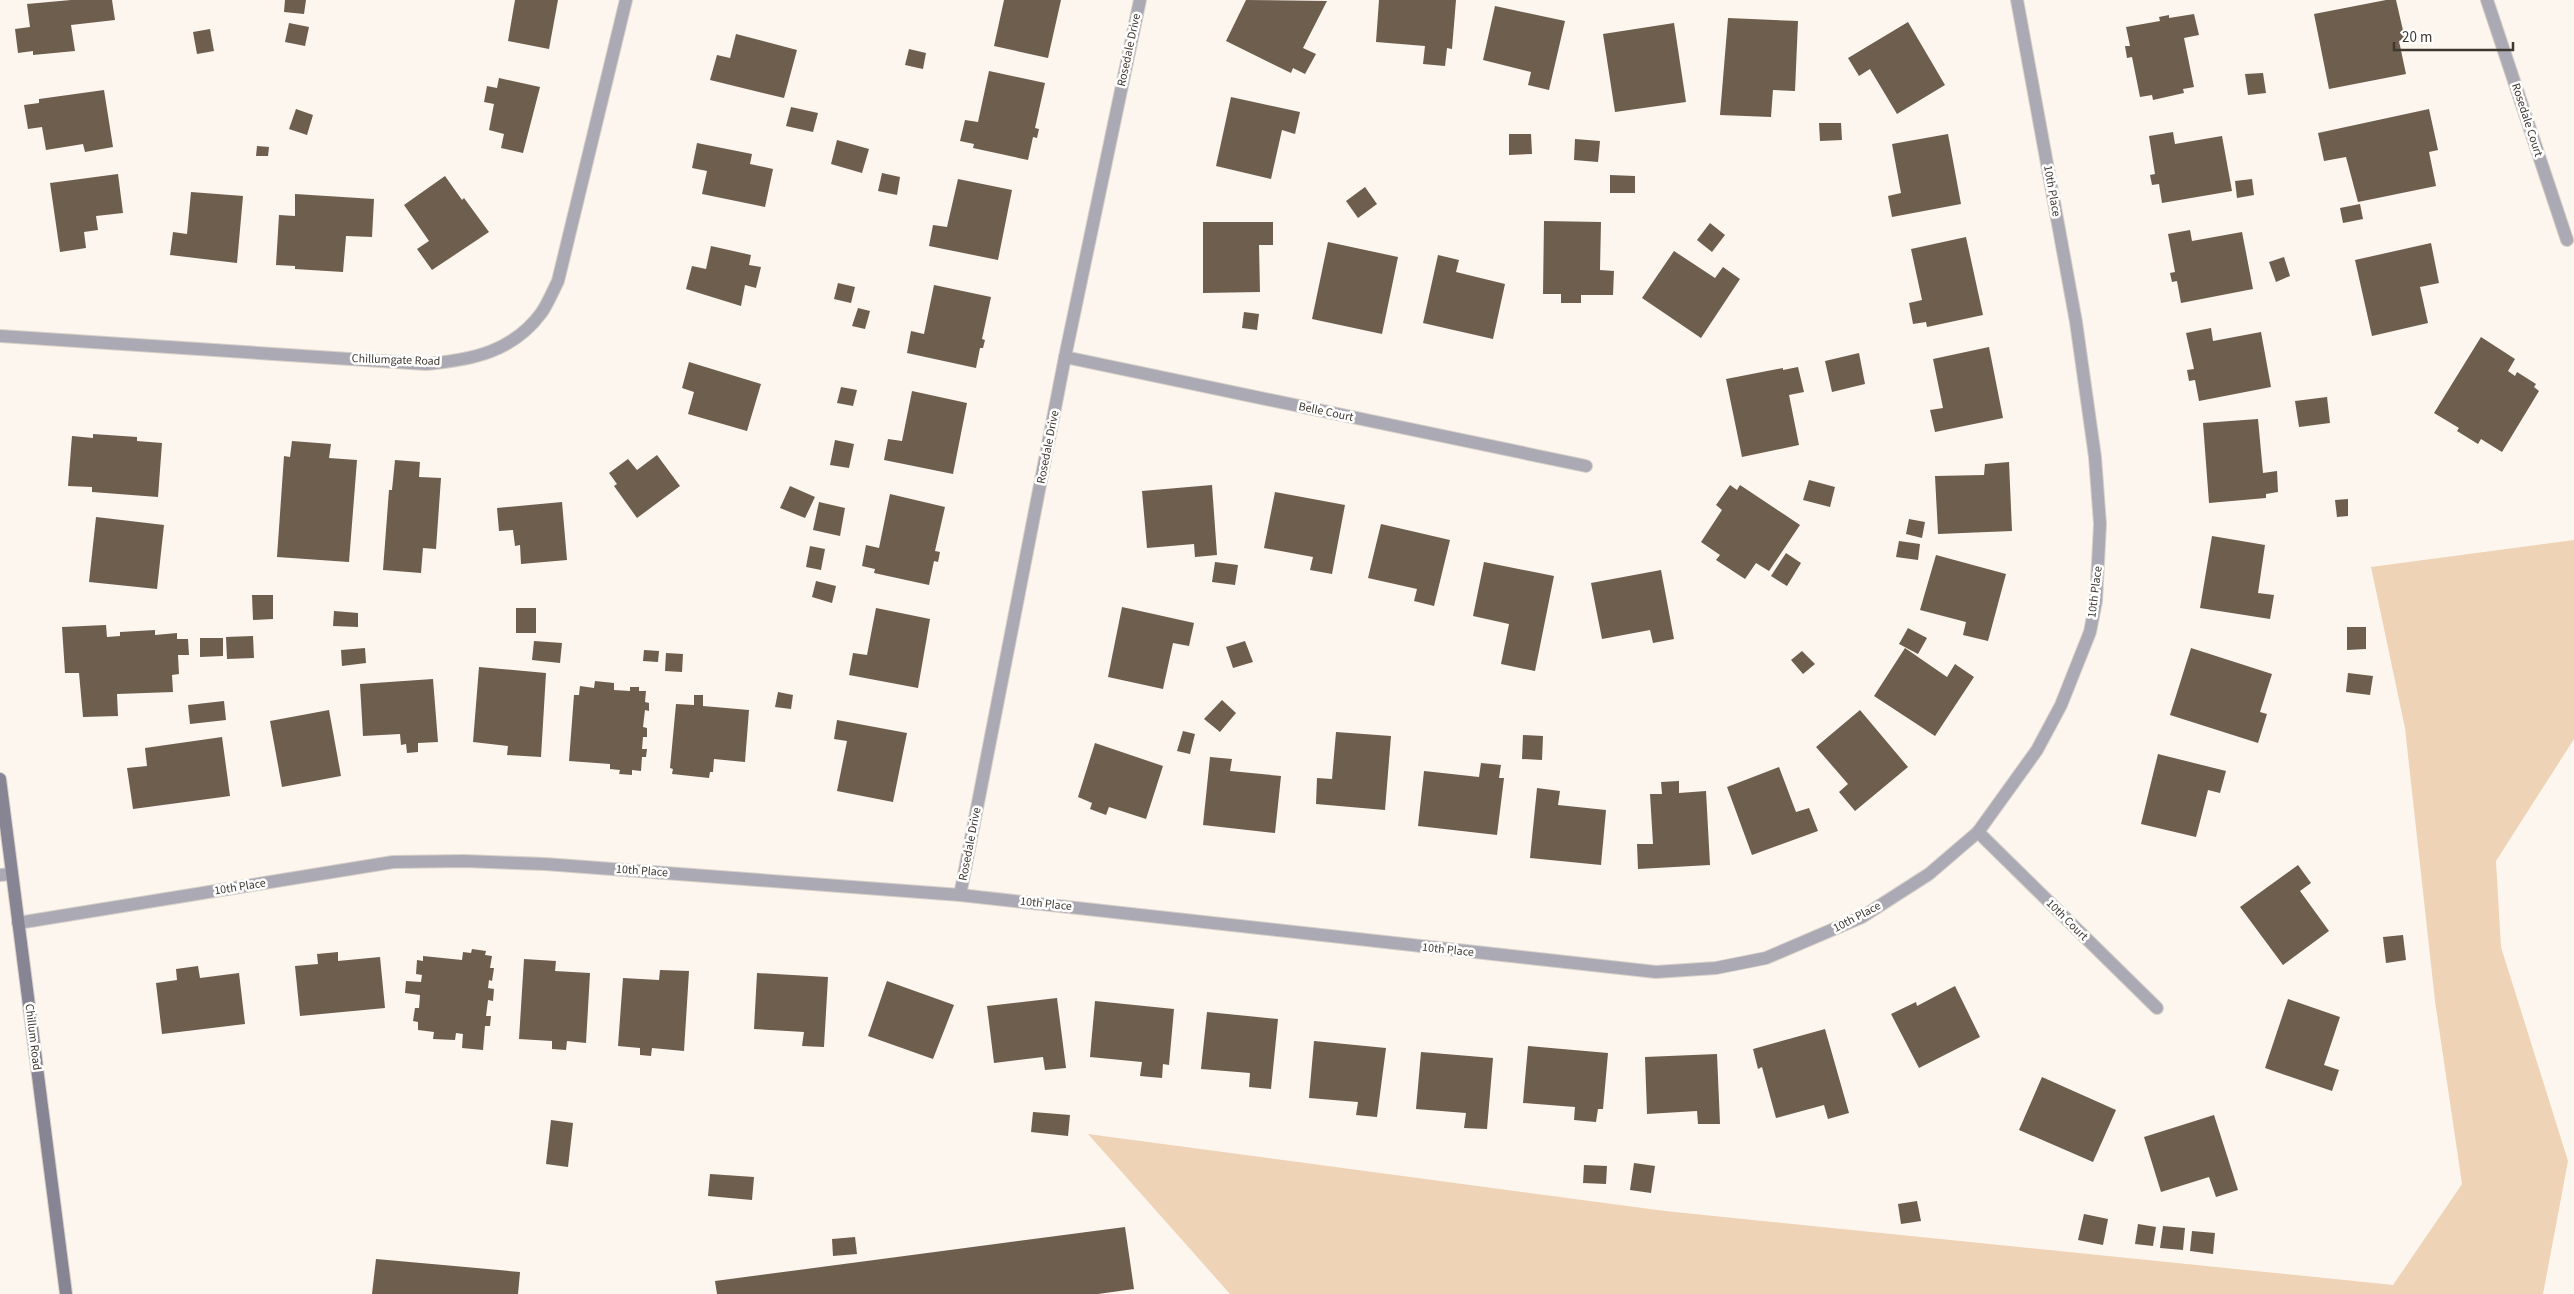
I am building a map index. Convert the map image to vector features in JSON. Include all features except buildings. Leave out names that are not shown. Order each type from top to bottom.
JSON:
[{"type":"main road","name":"Chillum Road","points":[[0,779],[6,875],[18,923],[66,1294]]},
{"type":"street","name":"Chillumgate Road","points":[[0,336],[426,364],[461,361],[492,353],[520,334],[541,312],[558,281],[626,0]]},
{"type":"street","name":"Rosedale Drive","points":[[960,895],[1066,357],[1140,0]]},
{"type":"street","name":"10th Place","points":[[18,923],[393,862],[545,864],[960,895],[1656,972],[1716,968],[1757,960],[1814,940],[1862,917],[1929,874],[1978,832],[2037,750],[2061,705],[2090,632],[2099,568],[2100,524],[2095,457],[2076,322],[2017,0]]},
{"type":"street","name":"Rosedale Court","points":[[2487,0],[2567,240]]},
{"type":"street","name":"Belle Court","points":[[1066,357],[1586,466]]},
{"type":"street","name":"10th Court","points":[[1978,832],[2157,1008]]},
{"type":"shaded area","points":[[2574,540],[2574,739],[2496,861],[2501,947],[2568,1161],[2543,1294],[1230,1294],[1088,1134],[1665,1211],[2393,1285],[2462,1184],[2435,1001],[2405,728],[2371,567]]}]
